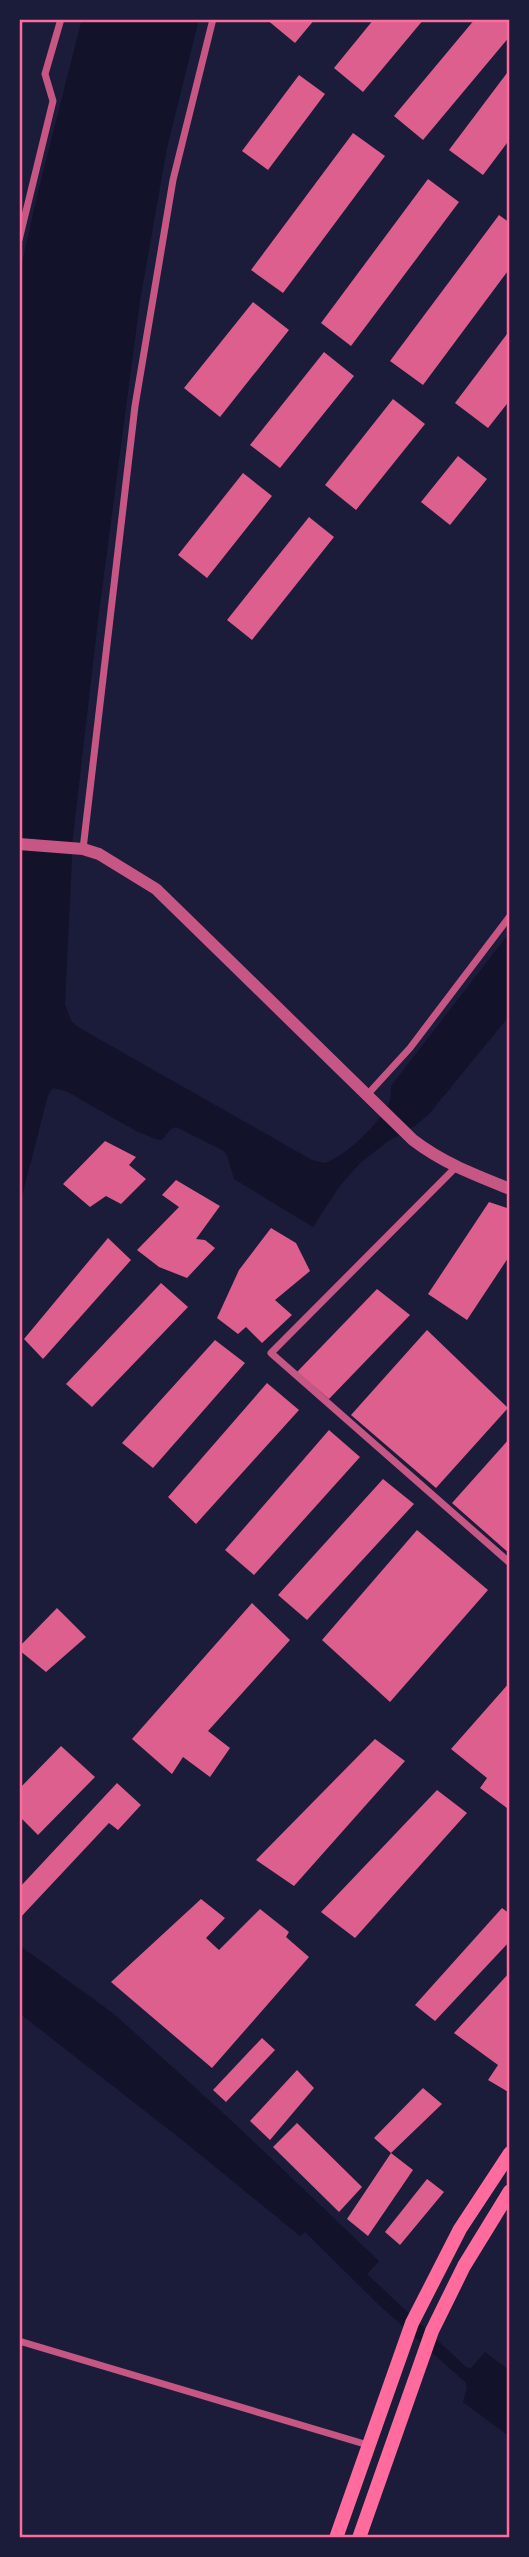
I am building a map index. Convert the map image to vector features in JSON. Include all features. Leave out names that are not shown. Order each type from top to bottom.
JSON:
[{"type":"main road","points":[[336,2538],[412,2323],[460,2229],[510,2153]]},
{"type":"main road","points":[[359,2538],[432,2331],[478,2240],[510,2191]]},
{"type":"street","points":[[19,240],[53,101],[45,74],[61,19]]},
{"type":"street","points":[[79,849],[135,406],[173,180],[214,19]]},
{"type":"street","points":[[19,844],[79,849],[99,854],[156,888],[413,1140],[456,1167],[510,1189]]},
{"type":"street","points":[[368,1096],[410,1048],[510,916]]},
{"type":"street","points":[[456,1167],[271,1353],[510,1563]]},
{"type":"street","points":[[19,2341],[368,2445]]},
{"type":"shaded area","points":[[82,19],[199,19],[167,148],[140,301],[98,620],[73,836],[65,1005],[72,1022],[312,1160],[324,1163],[351,1147],[378,1120],[389,1103],[391,1086],[510,932],[510,1015],[429,1114],[359,1164],[339,1187],[313,1227],[234,1179],[224,1151],[176,1127],[162,1140],[158,1140],[136,1131],[66,1091],[53,1088],[48,1095],[19,1208],[19,276]]},
{"type":"shaded area","points":[[19,1945],[114,2014],[233,2122],[379,2261],[367,2274],[466,2367],[471,2368],[485,2352],[510,2371],[510,2437],[463,2402],[466,2383],[379,2305],[305,2232],[300,2236],[19,2013]]},
{"type":"building","points":[[266,19],[315,19],[295,43]]},
{"type":"building","points":[[374,19],[424,19],[363,92],[334,68]]},
{"type":"building","points":[[475,19],[510,19],[510,36],[423,140],[394,116]]},
{"type":"building","points":[[510,69],[510,139],[483,175],[449,150]]},
{"type":"building","points":[[299,75],[325,94],[268,170],[242,151]]},
{"type":"building","points":[[353,133],[385,156],[283,293],[251,270]]},
{"type":"building","points":[[428,179],[459,202],[351,346],[321,323]]},
{"type":"building","points":[[499,215],[510,223],[510,268],[423,385],[390,361]]},
{"type":"building","points":[[253,302],[289,330],[220,417],[184,388]]},
{"type":"building","points":[[510,330],[510,400],[488,428],[455,403]]},
{"type":"building","points":[[324,352],[354,376],[280,468],[250,445]]},
{"type":"building","points":[[393,399],[425,424],[356,510],[325,485]]},
{"type":"building","points":[[458,456],[487,479],[450,525],[421,502]]},
{"type":"building","points":[[243,473],[272,496],[207,578],[178,555]]},
{"type":"building","points":[[309,517],[334,537],[252,640],[227,620]]},
{"type":"building","points":[[105,1141],[136,1157],[129,1165],[146,1179],[121,1204],[106,1196],[90,1207],[63,1184]]},
{"type":"building","points":[[176,1180],[220,1206],[196,1239],[205,1240],[215,1248],[187,1278],[159,1267],[137,1250],[179,1207],[162,1195]]},
{"type":"building","points":[[489,1202],[510,1209],[510,1255],[467,1320],[428,1294]]},
{"type":"building","points":[[271,1228],[296,1243],[310,1271],[275,1300],[292,1315],[262,1343],[246,1327],[238,1334],[217,1318],[239,1270]]},
{"type":"building","points":[[108,1238],[131,1260],[43,1359],[24,1339]]},
{"type":"building","points":[[161,1283],[188,1307],[92,1407],[66,1384]]},
{"type":"building","points":[[377,1289],[410,1315],[329,1399],[297,1372]]},
{"type":"building","points":[[427,1330],[508,1408],[436,1488],[351,1415]]},
{"type":"building","points":[[215,1340],[245,1363],[153,1468],[122,1443]]},
{"type":"building","points":[[267,1383],[299,1410],[196,1524],[168,1497]]},
{"type":"building","points":[[329,1430],[360,1457],[254,1575],[225,1550]]},
{"type":"building","points":[[510,1438],[510,1554],[452,1503]]},
{"type":"building","points":[[383,1479],[414,1504],[307,1620],[278,1595]]},
{"type":"building","points":[[417,1530],[488,1590],[390,1702],[322,1640]]},
{"type":"building","points":[[252,1603],[290,1640],[208,1731],[230,1748],[210,1777],[183,1757],[172,1774],[132,1739]]},
{"type":"building","points":[[57,1608],[86,1637],[46,1672],[19,1650],[19,1647]]},
{"type":"building","points":[[510,1682],[510,1804],[507,1808],[480,1788],[487,1778],[451,1749]]},
{"type":"building","points":[[375,1739],[405,1761],[294,1886],[256,1860]]},
{"type":"building","points":[[61,1746],[95,1777],[38,1835],[19,1816],[19,1789]]},
{"type":"building","points":[[117,1783],[141,1805],[118,1830],[109,1823],[19,1919],[19,1888]]},
{"type":"building","points":[[437,1790],[467,1813],[355,1938],[321,1912]]},
{"type":"building","points":[[201,1899],[225,1918],[206,1938],[219,1950],[260,1909],[289,1932],[286,1937],[309,1957],[212,2068],[111,1982]]},
{"type":"building","points":[[502,1908],[510,1914],[510,1941],[435,2021],[415,2005]]},
{"type":"building","points":[[510,1972],[510,2093],[488,2080],[498,2065],[454,2033]]},
{"type":"building","points":[[262,2038],[275,2050],[226,2102],[213,2090]]},
{"type":"building","points":[[297,2070],[314,2088],[270,2140],[250,2121]]},
{"type":"building","points":[[423,2088],[442,2104],[391,2153],[374,2138]]},
{"type":"building","points":[[297,2123],[362,2187],[339,2212],[273,2147]]},
{"type":"building","points":[[391,2153],[413,2170],[368,2236],[347,2219]]},
{"type":"building","points":[[427,2179],[444,2192],[400,2245],[385,2232]]}]
